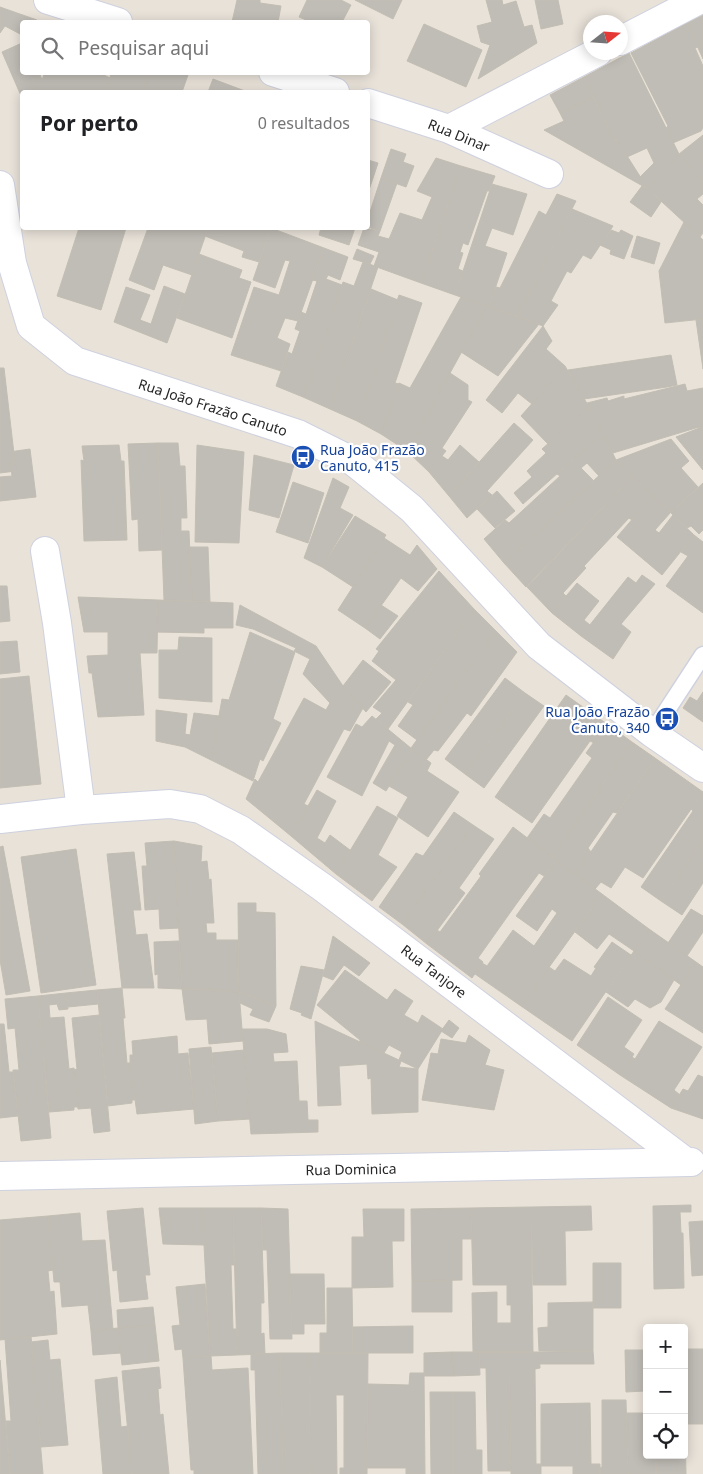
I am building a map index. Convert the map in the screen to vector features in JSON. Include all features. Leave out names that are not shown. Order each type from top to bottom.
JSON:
[{"type":"street","points":[[48,0],[112,20]]},
{"type":"street","points":[[628,37],[699,0]]},
{"type":"street","points":[[449,129],[583,60]]},
{"type":"street","points":[[282,75],[329,90]]},
{"type":"street","name":"Rua Dinar","points":[[370,104],[449,129],[549,174]]},
{"type":"street","name":"Rua João Frazão Canuto","points":[[0,185],[12,263],[31,326],[75,362],[298,434],[354,462],[412,509],[539,646],[652,733],[703,768]]},
{"type":"street","points":[[45,551],[57,623],[81,810]]},
{"type":"street","name":"Rua Tanjore","points":[[0,819],[81,810],[170,804],[200,809],[241,830],[322,887],[694,1162]]},
{"type":"street","name":"Rua Dominica","points":[[0,1176],[694,1162]]},
{"type":"lane","points":[[652,733],[703,655]]},
{"type":"building","points":[[237,0],[260,0],[260,3],[281,6],[278,20],[232,20]]},
{"type":"building","points":[[307,0],[341,0],[351,5],[343,20],[306,20],[299,17]]},
{"type":"building","points":[[355,0],[402,0],[393,19]]},
{"type":"building","points":[[486,0],[502,0],[503,5],[516,1],[524,27],[532,25],[537,43],[478,79],[490,45],[481,42],[477,26],[492,22]]},
{"type":"building","points":[[535,0],[558,0],[563,24],[541,29]]},
{"type":"building","points":[[0,7],[37,20],[20,20],[20,34],[5,26],[0,33]]},
{"type":"building","points":[[703,15],[703,59],[687,23]]},
{"type":"building","points":[[687,23],[698,47],[695,48],[703,66],[703,128],[701,131],[673,143],[666,128],[668,126],[631,53]]},
{"type":"building","points":[[424,24],[482,50],[466,87],[407,61]]},
{"type":"building","points":[[20,44],[20,75],[40,75],[42,80],[44,75],[104,75],[110,78],[105,90],[20,90],[20,93],[2,52]]},
{"type":"building","points":[[628,54],[679,154],[648,189],[640,177],[654,163],[647,148],[627,157],[617,140],[614,140],[584,77],[616,60],[628,60]]},
{"type":"building","points":[[111,75],[149,75],[143,90],[105,90]]},
{"type":"building","points":[[149,75],[188,75],[183,90],[143,90]]},
{"type":"building","points":[[584,77],[593,97],[560,113],[550,95]]},
{"type":"building","points":[[213,79],[242,90],[209,90]]},
{"type":"building","points":[[593,97],[614,140],[617,140],[648,189],[544,130],[564,121],[560,113]]},
{"type":"building","points":[[703,135],[703,182],[679,154]]},
{"type":"building","points":[[391,149],[406,154],[403,162],[414,166],[406,187],[381,178]]},
{"type":"building","points":[[679,154],[703,182],[703,194],[697,199],[703,205],[703,233],[700,237],[648,189]]},
{"type":"building","points":[[436,158],[461,166],[421,283],[374,266],[379,252],[358,245],[363,230],[380,231],[378,236],[389,239],[400,213],[422,220],[432,197],[417,191]]},
{"type":"building","points":[[370,161],[378,163],[370,187]]},
{"type":"building","points":[[461,166],[495,176],[489,191],[487,191],[468,245],[463,243],[460,252],[463,253],[458,269],[463,271],[455,295],[421,283]]},
{"type":"building","points":[[381,178],[397,183],[380,231],[370,228],[370,212]]},
{"type":"building","points":[[492,184],[527,194],[513,235],[492,228],[485,246],[507,253],[489,307],[455,295]]},
{"type":"building","points":[[642,186],[648,189],[661,202],[651,217],[630,202]]},
{"type":"building","points":[[557,194],[576,201],[517,317],[489,307],[496,287],[500,288],[539,211],[546,215]]},
{"type":"building","points":[[572,209],[613,226],[591,259],[583,255],[571,273],[567,271],[551,301],[558,305],[543,326],[517,317]]},
{"type":"building","points":[[684,222],[703,240],[703,319],[665,323],[659,271]]},
{"type":"building","points":[[78,230],[125,230],[101,310],[57,296]]},
{"type":"building","points":[[147,230],[207,230],[192,275],[163,265],[154,290],[129,280]]},
{"type":"building","points":[[207,230],[270,230],[259,262],[242,257],[244,251],[205,236]]},
{"type":"building","points":[[270,230],[276,230],[324,248],[298,321],[285,318],[277,338],[290,344],[281,371],[231,355],[254,287],[279,295],[290,261],[285,260],[275,288],[253,280]]},
{"type":"building","points":[[320,230],[354,230],[349,245],[319,235]]},
{"type":"building","points":[[611,230],[619,233],[621,230],[633,236],[624,259],[610,254],[611,250],[600,245]]},
{"type":"building","points":[[637,236],[660,243],[654,264],[631,257]]},
{"type":"building","points":[[324,248],[348,257],[340,280],[328,275],[326,279],[342,285],[303,397],[276,386],[288,352],[292,354],[300,331],[295,329],[301,312],[306,314],[317,281],[312,280]]},
{"type":"building","points":[[357,249],[374,256],[370,264],[353,259]]},
{"type":"building","points":[[199,254],[242,270],[239,278],[251,282],[232,338],[177,318]]},
{"type":"building","points":[[363,262],[378,267],[330,409],[303,397],[343,282],[354,286]]},
{"type":"building","points":[[164,286],[185,294],[167,343],[114,322],[126,287],[150,295],[140,320],[151,324]]},
{"type":"building","points":[[371,289],[398,300],[357,421],[330,409]]},
{"type":"building","points":[[399,295],[422,303],[395,383],[399,384],[381,434],[357,421]]},
{"type":"building","points":[[461,297],[487,306],[407,451],[381,434],[399,383],[410,388]]},
{"type":"building","points":[[487,306],[539,324],[498,376],[461,352]]},
{"type":"building","points":[[703,319],[703,369],[696,320]]},
{"type":"building","points":[[543,326],[552,341],[546,349],[565,366],[532,404],[518,393],[502,413],[486,400]]},
{"type":"building","points":[[671,355],[677,385],[667,387],[584,399],[568,370]]},
{"type":"building","points":[[565,366],[589,407],[548,444],[521,416]]},
{"type":"building","points":[[0,368],[4,368],[16,471],[0,473]]},
{"type":"building","points":[[450,373],[468,385],[468,400],[472,402],[442,448],[446,451],[429,472],[407,451]]},
{"type":"building","points":[[685,384],[687,391],[703,388],[703,427],[613,453],[587,403],[607,398],[608,401],[624,396],[624,399]]},
{"type":"building","points":[[589,407],[603,433],[523,504],[514,493],[532,477],[527,471],[546,453],[542,449]]},
{"type":"building","points":[[514,423],[533,440],[487,491],[492,495],[467,518],[449,496]]},
{"type":"building","points":[[703,427],[703,470],[676,437]]},
{"type":"building","points":[[603,433],[616,460],[599,476],[587,463],[581,468],[594,481],[504,563],[484,539],[505,520],[509,523],[560,476],[557,474]]},
{"type":"building","points":[[671,439],[689,461],[681,468],[698,487],[671,513],[616,460]]},
{"type":"building","points":[[158,443],[178,443],[180,466],[185,466],[187,518],[181,518],[181,531],[189,531],[192,601],[164,600]]},
{"type":"building","points":[[158,443],[162,550],[139,551],[138,519],[132,520],[128,444]]},
{"type":"building","points":[[119,445],[121,461],[124,461],[127,540],[84,541],[81,460],[84,461],[82,446]]},
{"type":"building","points":[[197,445],[244,452],[239,543],[195,542]]},
{"type":"building","points":[[460,445],[479,462],[449,496],[429,472],[442,456],[448,460]]},
{"type":"building","points":[[30,449],[36,497],[0,501],[0,477],[12,476],[9,452]]},
{"type":"building","points":[[254,455],[294,465],[279,518],[249,510]]},
{"type":"building","points":[[616,460],[633,476],[526,587],[504,563]]},
{"type":"building","points":[[633,476],[653,495],[632,520],[629,518],[584,566],[586,568],[563,593],[566,596],[552,613],[527,587]]},
{"type":"building","points":[[333,478],[349,487],[340,508],[353,515],[322,567],[304,558]]},
{"type":"building","points":[[293,482],[324,493],[308,543],[276,532]]},
{"type":"building","points":[[703,483],[703,530],[699,534],[691,526],[687,528],[671,513]]},
{"type":"building","points":[[497,491],[515,511],[495,528],[477,509]]},
{"type":"building","points":[[653,495],[671,512],[655,530],[659,533],[673,515],[694,535],[662,575],[617,537]]},
{"type":"building","points":[[355,516],[386,535],[353,587],[322,567]]},
{"type":"building","points":[[694,535],[703,542],[703,613],[666,586],[688,556],[681,552]]},
{"type":"building","points":[[384,538],[410,555],[417,545],[437,569],[418,591],[401,578],[365,628],[338,610]]},
{"type":"building","points":[[189,547],[208,547],[210,602],[192,601]]},
{"type":"building","points":[[439,571],[474,609],[388,729],[376,719],[382,713],[373,707],[396,680],[372,661],[379,651],[376,649]]},
{"type":"building","points":[[642,575],[655,584],[621,624],[631,632],[613,659],[581,636],[628,577],[636,583]]},
{"type":"building","points":[[577,583],[599,601],[584,620],[590,625],[581,636],[552,613]]},
{"type":"building","points":[[0,586],[7,586],[10,621],[0,622]]},
{"type":"building","points":[[78,597],[158,600],[157,653],[140,653],[144,715],[98,717],[92,673],[89,673],[87,656],[108,655],[108,632],[84,632]]},
{"type":"building","points":[[158,600],[233,603],[233,628],[204,628],[204,633],[157,632]]},
{"type":"building","points":[[240,605],[316,646],[310,659],[294,651],[296,648],[253,629],[236,625]]},
{"type":"building","points":[[381,605],[398,616],[380,639],[365,628]]},
{"type":"building","points":[[474,609],[496,631],[417,740],[398,726],[413,705],[408,702]]},
{"type":"building","points":[[496,631],[517,652],[471,716],[467,713],[438,751],[434,750],[426,760],[411,748]]},
{"type":"building","points":[[250,632],[295,652],[273,719],[281,723],[263,761],[260,759],[253,781],[211,760],[222,699],[229,700]]},
{"type":"building","points":[[179,637],[212,638],[212,702],[159,698],[159,650],[178,650]]},
{"type":"building","points":[[17,641],[20,672],[0,674],[0,642]]},
{"type":"building","points":[[316,646],[343,686],[363,708],[350,731],[344,729],[304,804],[308,806],[291,836],[246,799],[255,779],[258,782],[304,698],[326,710],[330,703],[303,674]]},
{"type":"building","points":[[363,660],[391,682],[366,712],[343,686]]},
{"type":"building","points":[[29,676],[41,784],[0,788],[0,679]]},
{"type":"building","points":[[505,678],[525,693],[465,774],[445,759]]},
{"type":"building","points":[[703,692],[703,722],[683,708],[690,697],[697,701]]},
{"type":"building","points":[[525,693],[544,706],[484,788],[465,774]]},
{"type":"building","points":[[566,695],[607,724],[594,743],[590,741],[532,823],[495,797]]},
{"type":"building","points":[[156,710],[187,714],[185,734],[190,735],[194,713],[219,716],[211,760],[185,747],[156,741]]},
{"type":"building","points":[[372,716],[412,749],[386,791],[373,783],[395,745],[389,741],[362,796],[327,777],[356,724],[362,727]]},
{"type":"building","points":[[607,724],[632,742],[552,857],[527,838],[544,814],[550,818],[592,758],[586,753]]},
{"type":"building","points":[[632,742],[655,758],[617,813],[613,812],[588,848],[591,852],[575,875],[552,857]]},
{"type":"building","points":[[412,749],[431,763],[427,771],[459,792],[428,837],[397,816],[408,797],[389,786]]},
{"type":"building","points":[[655,758],[703,792],[643,878],[625,867],[611,888],[601,882],[595,889],[575,875]]},
{"type":"building","points":[[317,790],[336,801],[317,838],[325,843],[330,835],[350,850],[336,874],[291,836]]},
{"type":"building","points":[[703,792],[703,839],[661,901],[641,887],[693,811],[691,809]]},
{"type":"building","points":[[377,806],[398,818],[378,855],[397,867],[372,901],[336,874]]},
{"type":"building","points":[[454,812],[473,825],[402,924],[379,907],[416,853],[423,856]]},
{"type":"building","points":[[473,825],[494,839],[459,888],[465,893],[427,944],[402,924]]},
{"type":"building","points":[[513,827],[556,860],[544,876],[539,873],[517,903],[478,958],[483,962],[472,978],[427,944],[437,930],[440,932],[481,876],[479,874]]},
{"type":"building","points":[[703,839],[703,883],[682,915],[661,901]]},
{"type":"building","points":[[174,841],[202,846],[201,862],[207,861],[209,880],[211,879],[214,923],[206,923],[207,933],[216,933],[216,940],[238,940],[239,992],[182,989]]},
{"type":"building","points":[[174,841],[179,928],[160,929],[159,909],[145,910],[142,866],[147,866],[145,843]]},
{"type":"building","points":[[3,846],[30,991],[6,995],[0,960],[0,847]]},
{"type":"building","points":[[76,849],[96,985],[41,993],[21,857]]},
{"type":"building","points":[[134,852],[141,910],[133,910],[136,935],[147,934],[154,988],[122,988],[107,854]]},
{"type":"building","points":[[556,860],[602,894],[521,1006],[475,974],[482,963],[487,966],[513,930],[534,946],[557,913],[552,909],[537,931],[516,916]]},
{"type":"building","points":[[602,894],[649,929],[634,951],[609,934],[597,949],[575,932]]},
{"type":"building","points":[[238,903],[256,903],[256,912],[275,913],[276,1006],[239,992]]},
{"type":"building","points":[[691,909],[703,916],[703,932],[687,956],[668,943]]},
{"type":"building","points":[[649,929],[696,962],[681,985],[634,951]]},
{"type":"building","points":[[333,936],[370,963],[359,976],[344,965],[333,980],[323,976]]},
{"type":"building","points":[[179,941],[182,989],[158,988],[158,974],[155,975],[154,942]]},
{"type":"building","points":[[612,942],[631,955],[572,1041],[521,1006],[549,967],[555,971],[564,959],[591,976],[596,968],[594,967]]},
{"type":"building","points":[[634,951],[674,980],[661,1002],[650,1008],[635,999],[628,1007],[606,992]]},
{"type":"building","points":[[696,962],[703,967],[703,1033],[665,1009]]},
{"type":"building","points":[[301,966],[324,970],[311,1019],[301,1015],[302,1013],[290,1009]]},
{"type":"building","points":[[345,970],[387,1000],[395,989],[413,1001],[404,1015],[418,1023],[422,1015],[443,1029],[418,1069],[399,1060],[402,1052],[389,1045],[384,1053],[360,1042],[360,1040],[317,1005]]},
{"type":"building","points":[[122,988],[127,1063],[130,1063],[135,1100],[132,1100],[132,1103],[108,1106],[97,990]]},
{"type":"building","points":[[182,989],[239,992],[243,1041],[209,1044],[207,1019],[186,1020]]},
{"type":"building","points":[[97,990],[98,1004],[68,1007],[66,993]]},
{"type":"building","points":[[239,992],[276,1006],[269,1022],[250,1015],[253,1009],[240,1003]]},
{"type":"building","points":[[66,993],[68,1009],[59,1010],[57,1004],[49,1005],[50,1018],[64,1017],[69,1069],[74,1068],[78,1107],[74,1107],[74,1110],[49,1112],[38,996]]},
{"type":"building","points":[[38,996],[51,1138],[21,1141],[13,1070],[19,1070],[15,1028],[8,1029],[5,999]]},
{"type":"building","points":[[608,997],[642,1020],[624,1047],[634,1054],[620,1075],[577,1045]]},
{"type":"building","points":[[99,1015],[110,1131],[94,1133],[91,1108],[78,1109],[74,1070],[77,1069],[72,1018]]},
{"type":"building","points":[[449,1020],[459,1028],[452,1038],[441,1031]]},
{"type":"building","points":[[315,1021],[401,1061],[399,1067],[418,1069],[418,1112],[372,1114],[371,1078],[368,1079],[367,1064],[339,1066],[341,1105],[318,1106]]},
{"type":"building","points":[[659,1021],[702,1047],[674,1090],[680,1095],[671,1108],[620,1075],[632,1057],[635,1059]]},
{"type":"building","points":[[0,1024],[4,1024],[9,1072],[13,1072],[18,1116],[0,1118]]},
{"type":"building","points":[[242,1029],[267,1029],[286,1034],[288,1052],[273,1053],[274,1062],[297,1061],[299,1101],[307,1101],[308,1120],[318,1120],[318,1132],[251,1134]]},
{"type":"building","points":[[469,1035],[490,1050],[485,1065],[504,1070],[494,1110],[422,1100],[431,1053],[438,1054],[441,1039],[466,1043]]},
{"type":"building","points":[[177,1036],[178,1054],[188,1053],[194,1109],[137,1114],[130,1063],[130,1055],[133,1055],[132,1041]]},
{"type":"building","points":[[211,1047],[218,1121],[195,1124],[189,1049]]},
{"type":"building","points":[[244,1050],[250,1119],[218,1121],[212,1053]]},
{"type":"building","points":[[698,1075],[703,1077],[703,1119],[671,1108],[683,1089],[688,1091]]},
{"type":"building","points":[[691,1205],[691,1212],[680,1212],[681,1233],[683,1233],[684,1288],[654,1289],[653,1206]]},
{"type":"building","points":[[591,1206],[592,1230],[565,1231],[566,1285],[533,1285],[531,1207]]},
{"type":"building","points":[[531,1207],[533,1352],[473,1352],[472,1293],[497,1292],[497,1323],[511,1323],[511,1305],[507,1305],[507,1285],[473,1285],[471,1208]]},
{"type":"building","points":[[143,1208],[150,1275],[145,1275],[148,1299],[120,1302],[117,1270],[113,1271],[107,1211]]},
{"type":"building","points":[[159,1208],[202,1208],[204,1245],[163,1244]]},
{"type":"building","points":[[202,1208],[233,1208],[234,1265],[231,1265],[233,1329],[237,1329],[237,1355],[210,1356]]},
{"type":"building","points":[[233,1208],[261,1208],[264,1303],[261,1303],[261,1334],[264,1333],[265,1354],[237,1355]]},
{"type":"building","points":[[261,1208],[288,1209],[292,1339],[270,1339],[267,1250],[263,1250]]},
{"type":"building","points":[[471,1208],[472,1239],[462,1239],[462,1280],[412,1281],[411,1209]]},
{"type":"building","points":[[363,1209],[404,1209],[404,1241],[392,1241],[393,1287],[352,1288],[352,1237],[364,1237]]},
{"type":"building","points":[[80,1213],[82,1241],[105,1240],[113,1329],[91,1331],[88,1305],[62,1307],[60,1282],[54,1282],[48,1216]]},
{"type":"building","points":[[48,1216],[53,1270],[48,1271],[50,1292],[54,1291],[57,1334],[0,1340],[0,1220]]},
{"type":"building","points":[[703,1221],[703,1275],[692,1276],[689,1222]]},
{"type":"building","points":[[593,1263],[621,1263],[621,1308],[593,1308]]},
{"type":"building","points":[[290,1274],[324,1274],[325,1324],[304,1324],[304,1334],[292,1334]]},
{"type":"building","points":[[452,1280],[452,1312],[412,1312],[412,1281]]},
{"type":"building","points":[[205,1284],[210,1356],[183,1358],[182,1349],[175,1350],[172,1326],[180,1325],[176,1287]]},
{"type":"building","points":[[327,1288],[352,1288],[353,1353],[320,1353],[320,1333],[327,1333]]},
{"type":"building","points":[[593,1302],[593,1351],[539,1351],[538,1328],[548,1327],[548,1303]]},
{"type":"building","points":[[153,1307],[155,1325],[118,1328],[117,1310]]},
{"type":"building","points":[[155,1325],[159,1361],[122,1365],[118,1328]]},
{"type":"building","points":[[413,1326],[413,1353],[353,1353],[353,1327]]},
{"type":"building","points":[[118,1328],[121,1353],[93,1355],[91,1331]]},
{"type":"building","points":[[31,1336],[43,1474],[10,1474],[6,1421],[11,1421],[5,1339]]},
{"type":"building","points":[[48,1340],[50,1360],[60,1359],[68,1445],[41,1447],[31,1342]]},
{"type":"building","points":[[688,1349],[703,1349],[703,1424],[688,1424]]},
{"type":"building","points":[[625,1350],[643,1350],[643,1391],[626,1392]]},
{"type":"building","points":[[593,1351],[594,1364],[540,1364],[539,1352]]},
{"type":"building","points":[[452,1352],[453,1376],[424,1376],[424,1353]]},
{"type":"building","points":[[452,1352],[479,1352],[480,1375],[453,1376]]},
{"type":"building","points":[[479,1352],[509,1352],[511,1471],[488,1471],[486,1368],[480,1368]]},
{"type":"building","points":[[509,1352],[539,1352],[540,1368],[535,1369],[536,1464],[541,1464],[541,1474],[511,1474]]},
{"type":"building","points":[[280,1353],[309,1353],[310,1474],[283,1474]]},
{"type":"building","points":[[280,1353],[283,1474],[258,1474],[255,1370],[251,1370],[251,1354]]},
{"type":"building","points":[[309,1353],[368,1353],[367,1474],[340,1474],[340,1468],[344,1468],[344,1395],[336,1395],[337,1474],[310,1474]]},
{"type":"building","points":[[211,1356],[212,1370],[248,1368],[253,1474],[194,1474],[194,1470],[191,1470],[183,1358]]},
{"type":"building","points":[[0,1360],[10,1474],[0,1474]]},
{"type":"building","points":[[159,1367],[161,1388],[158,1389],[160,1415],[163,1414],[169,1474],[132,1474],[122,1371]]},
{"type":"building","points":[[410,1373],[424,1373],[425,1474],[406,1474],[406,1468],[367,1468],[368,1384],[409,1385]]},
{"type":"building","points":[[117,1377],[121,1427],[128,1426],[132,1474],[103,1474],[95,1380]]},
{"type":"building","points":[[430,1392],[453,1392],[453,1474],[431,1474]]},
{"type":"building","points":[[453,1392],[475,1392],[476,1450],[482,1450],[482,1474],[453,1474]]},
{"type":"building","points":[[602,1400],[626,1400],[628,1474],[600,1474],[600,1468],[602,1467]]},
{"type":"building","points":[[590,1403],[591,1464],[600,1464],[600,1474],[573,1474],[573,1466],[541,1466],[541,1404]]},
{"type":"building","points":[[626,1413],[643,1413],[643,1459],[656,1459],[656,1474],[628,1474]]},
{"type":"building","points":[[656,1459],[686,1459],[686,1474],[656,1474]]},
{"type":"place","name":"Rua João Frazão Canuto, 415","points":[[303,457]]},
{"type":"place","name":"Rua João Frazão Canuto, 340","points":[[667,719]]}]
